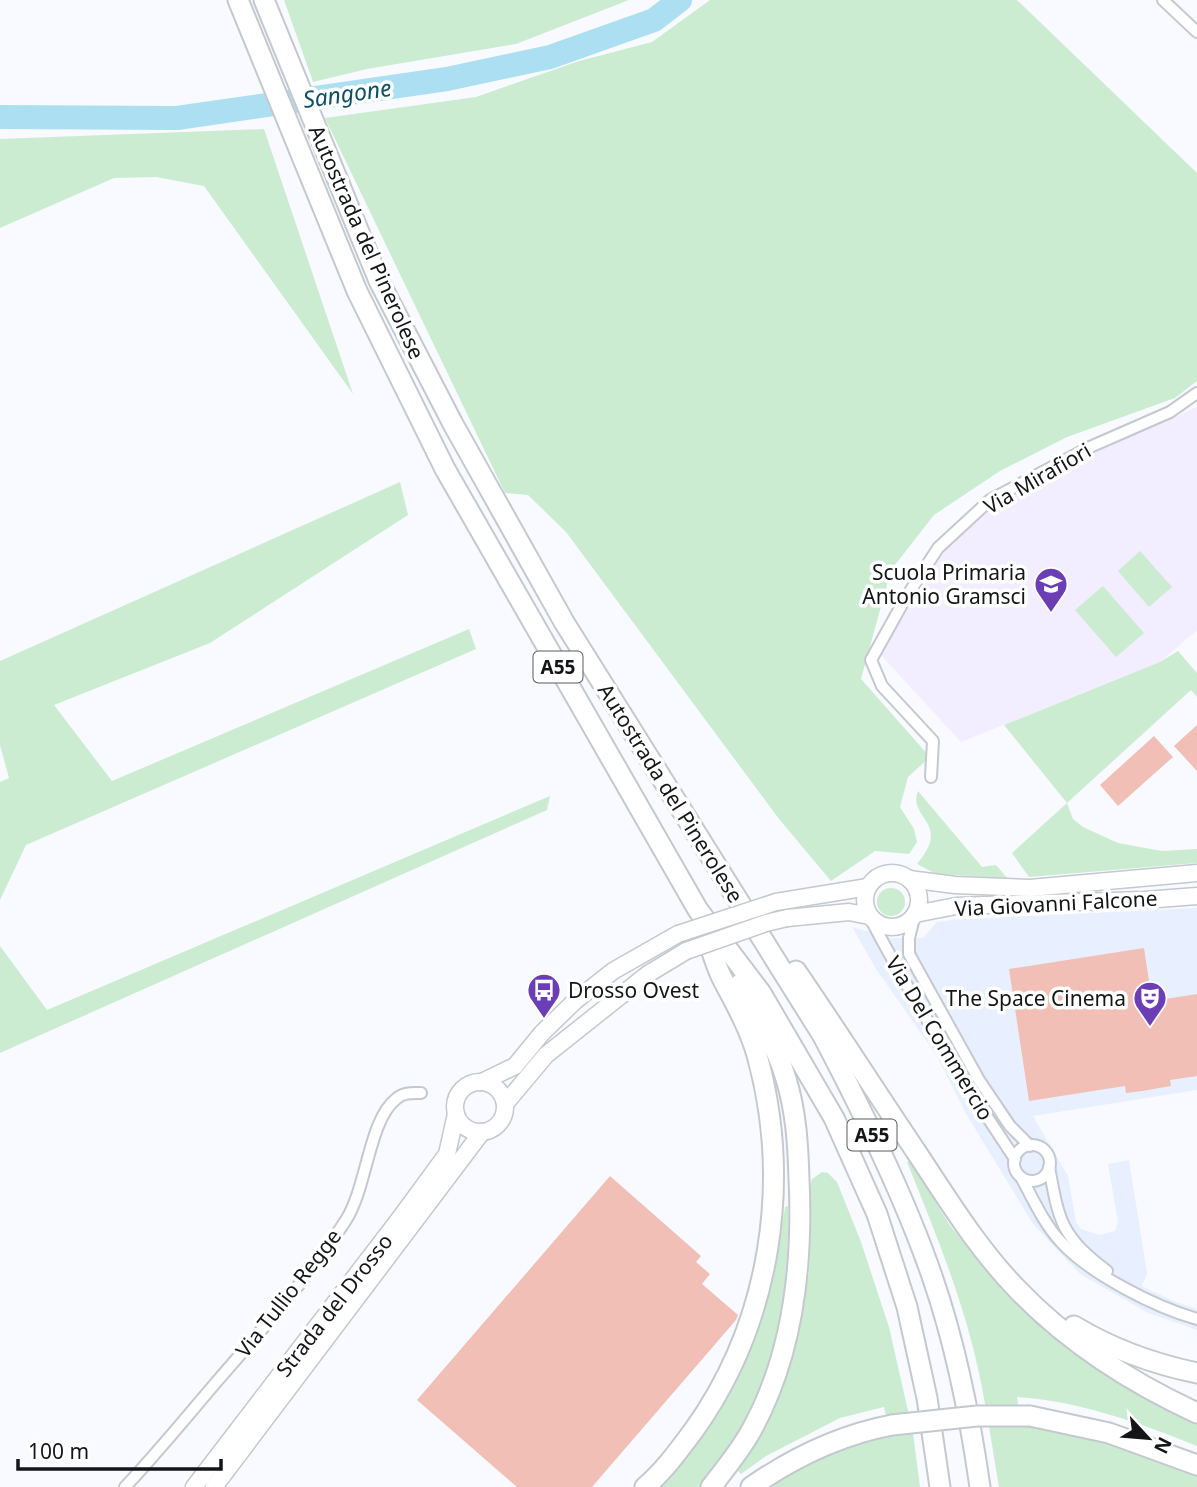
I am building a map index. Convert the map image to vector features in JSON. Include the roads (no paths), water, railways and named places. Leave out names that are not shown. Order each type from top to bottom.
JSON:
[{"type":"highway","name":"Autostrada del Pinerolese","points":[[238,0],[356,291],[446,469],[698,910],[761,993],[802,1059],[834,1118],[872,1201],[907,1307],[927,1398],[940,1487]]},
{"type":"highway","name":"Autostrada del Pinerolese","points":[[264,0],[379,281],[453,424],[564,622],[822,1037],[851,1090],[933,1278],[954,1349],[980,1487]]},
{"type":"highway","points":[[686,816],[836,1030],[954,1210],[999,1269],[1034,1305],[1090,1350],[1131,1377],[1197,1413]]},
{"type":"highway","points":[[645,1487],[683,1446],[727,1376],[754,1310],[770,1234],[773,1150],[762,1077],[750,1032],[720,975],[698,910]]},
{"type":"highway","points":[[698,910],[762,1022],[781,1063],[796,1124],[800,1195],[799,1270],[784,1347],[769,1392],[751,1431],[711,1487]]},
{"type":"highway","points":[[999,1269],[1055,1312],[1096,1338],[1145,1359],[1197,1373]]},
{"type":"highway","points":[[751,1487],[806,1453],[866,1430],[977,1416],[1030,1416],[1109,1433],[1197,1465]]},
{"type":"street","points":[[1163,0],[1197,32]]},
{"type":"street","name":"Via Mirafiori","points":[[931,777],[933,741],[883,687],[871,660],[905,599],[938,548],[990,500],[1090,447],[1170,412],[1197,393]]},
{"type":"street","name":"Via Giovanni Falcone","points":[[868,887],[884,874],[898,874],[909,879],[955,885],[1030,888],[1197,873]]},
{"type":"street","points":[[909,879],[919,895],[915,914]]},
{"type":"street","points":[[868,887],[865,901],[869,916],[849,912],[787,918],[685,951],[648,974],[547,1055],[505,1104],[501,1119],[496,1125],[482,1132],[468,1129],[459,1121],[455,1106],[459,1093],[469,1084],[482,1082],[515,1066],[542,1033],[575,1001],[613,971],[678,934],[776,902],[868,887]]},
{"type":"street","name":"Via Giovanni Falcone","points":[[869,916],[875,922],[891,928],[909,922],[915,914],[956,906],[1197,896]]},
{"type":"street","name":"Via Del Commercio","points":[[915,914],[909,938],[909,954],[979,1080],[1010,1126],[1030,1146]]},
{"type":"street","name":"Via Del Commercio","points":[[869,916],[927,1021],[978,1105],[1015,1159]]},
{"type":"street","points":[[482,1082],[499,1091],[505,1104]]},
{"type":"street","name":"Via Tullio Regge","points":[[125,1487],[283,1306],[321,1257],[348,1217],[360,1191],[379,1123],[387,1109],[397,1098],[409,1092],[421,1093]]},
{"type":"street","name":"Strada del Drosso","points":[[194,1487],[447,1154],[456,1114]]},
{"type":"street","name":"Strada del Drosso","points":[[214,1487],[482,1132]]},
{"type":"street","points":[[1132,1290],[1077,1245],[1062,1224],[1046,1152],[1037,1146],[1022,1148],[1015,1159],[1014,1167],[1060,1241],[1094,1269],[1132,1290],[1171,1311],[1197,1319]]},
{"type":"street","points":[[1021,1177],[1032,1181],[1039,1180],[1049,1167]]},
{"type":"waterway","name":"Sangone","points":[[0,117],[177,118],[447,79],[550,57],[654,20],[680,0]]},
{"type":"place","name":"Scuola Primaria Antonio Gramsci","points":[[1051,614]]},
{"type":"place","name":"Drosso Ovest","points":[[544,1020]]},
{"type":"place","name":"The Space Cinema","points":[[1150,1028]]}]
